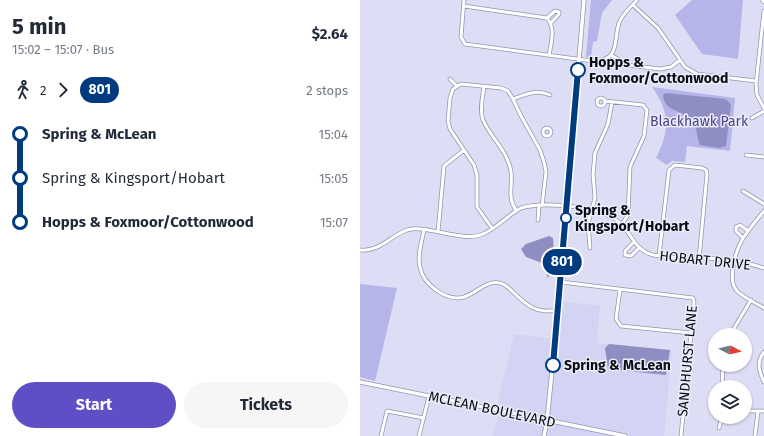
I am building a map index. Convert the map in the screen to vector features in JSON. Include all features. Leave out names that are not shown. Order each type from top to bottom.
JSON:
[{"type":"main road","points":[[544,436],[547,421],[561,282],[584,0]]},
{"type":"main road","name":"MCLEAN BOULEVARD","points":[[360,382],[625,436]]},
{"type":"street","points":[[464,0],[461,37],[465,44],[579,60],[597,61],[611,55],[616,47],[620,21],[637,0]]},
{"type":"street","points":[[633,5],[658,28],[680,60],[689,70],[697,74],[756,81]]},
{"type":"street","points":[[464,6],[547,18],[551,23],[552,30],[549,56]]},
{"type":"street","points":[[752,118],[764,110],[757,95],[756,81],[764,10]]},
{"type":"street","points":[[547,18],[554,11],[559,12],[551,23]]},
{"type":"street","points":[[611,55],[628,65],[660,69],[671,67],[680,60]]},
{"type":"street","points":[[450,80],[457,86]]},
{"type":"street","points":[[492,228],[477,207],[477,174],[464,150],[450,130],[448,121],[450,98],[453,90],[457,86],[466,83],[501,88],[508,91],[535,139],[544,162],[546,172],[538,220]]},
{"type":"street","points":[[360,250],[376,249],[407,230],[424,230],[475,236],[484,234],[516,210],[510,198],[511,172],[508,161],[503,149],[483,119],[482,112],[484,86]]},
{"type":"street","points":[[513,99],[529,92],[546,93],[550,96]]},
{"type":"street","points":[[605,101],[643,105],[647,110],[644,136],[630,168],[628,215],[622,224]]},
{"type":"street","points":[[590,248],[588,223],[595,198],[593,174],[595,153],[608,124],[612,102]]},
{"type":"street","points":[[535,139],[544,134]]},
{"type":"street","points":[[438,232],[444,166],[464,150]]},
{"type":"street","points":[[746,155],[764,157]]},
{"type":"street","points":[[659,256],[670,167],[675,165],[702,168],[706,170],[707,174],[699,259]]},
{"type":"street","points":[[744,191],[764,204]]},
{"type":"street","name":"HOBART DRIVE","points":[[516,210],[528,206],[567,207],[591,210],[608,216],[622,224],[639,248],[649,254],[734,261],[764,268]]},
{"type":"street","points":[[764,211],[742,237],[734,261],[732,274],[734,286],[742,295],[764,308]]},
{"type":"street","points":[[742,237],[736,231],[736,227],[740,225],[747,230]]},
{"type":"street","points":[[424,230],[419,260],[420,268],[425,277],[438,292],[446,296],[460,297],[485,285],[495,282],[502,283],[530,308],[558,310]]},
{"type":"street","points":[[634,242],[625,251],[625,255],[630,256],[639,248]]},
{"type":"street","name":"SANDHURST LANE","points":[[561,282],[693,298],[694,302],[681,436]]},
{"type":"street","points":[[620,290],[616,319],[621,326],[691,333]]},
{"type":"street","points":[[734,328],[751,300]]},
{"type":"street","points":[[764,352],[761,356],[758,367],[764,382]]},
{"type":"street","points":[[419,436],[429,396]]},
{"type":"street","points":[[381,436],[388,411],[424,418]]},
{"type":"street","points":[[752,412],[764,411]]},
{"type":"street","points":[[755,435],[758,412]]},
{"type":"street","points":[[719,428],[720,424]]},
{"type":"shaded area","points":[[666,93],[725,99],[729,102],[731,105],[726,146],[719,148],[700,145],[693,121],[686,115],[673,110],[666,104],[663,95]]},
{"type":"shaded area","points":[[549,236],[553,238],[553,253],[548,278],[542,263],[526,257],[521,249],[526,244]]},
{"type":"shaded area","points":[[560,301],[600,306],[597,343],[672,350],[664,436],[631,436],[548,420]]},
{"type":"shaded area","points":[[514,334],[554,339],[546,419],[496,409]]},
{"type":"shaded area","points":[[609,344],[670,350],[666,375],[608,369],[605,348]]},
{"type":"shaded area","points":[[499,413],[546,422],[542,436],[493,436]]},
{"type":"shaded area","points":[[548,422],[621,436],[545,436]]},
{"type":"green space","points":[[591,0],[612,0],[602,13],[597,41],[593,42],[591,57],[586,57]]},
{"type":"green space","points":[[692,0],[743,0],[738,59],[702,54],[675,15]]},
{"type":"green space","name":"Blackhawk Park","points":[[652,87],[735,98],[730,151],[687,146],[685,162],[672,161],[667,165],[656,158],[664,139],[666,122],[662,105]]},
{"type":"green space","points":[[360,284],[397,288],[375,381],[360,377]]},
{"type":"bus line","name":"801","points":[[553,365],[578,70]]},
{"type":"place","name":"Hopps & Foxmoor/Cottonwood","points":[[578,70]]},
{"type":"place","name":"Spring & Kingsport/Hobart","points":[[566,218]]},
{"type":"place","name":"Spring & McLean","points":[[553,365]]}]
